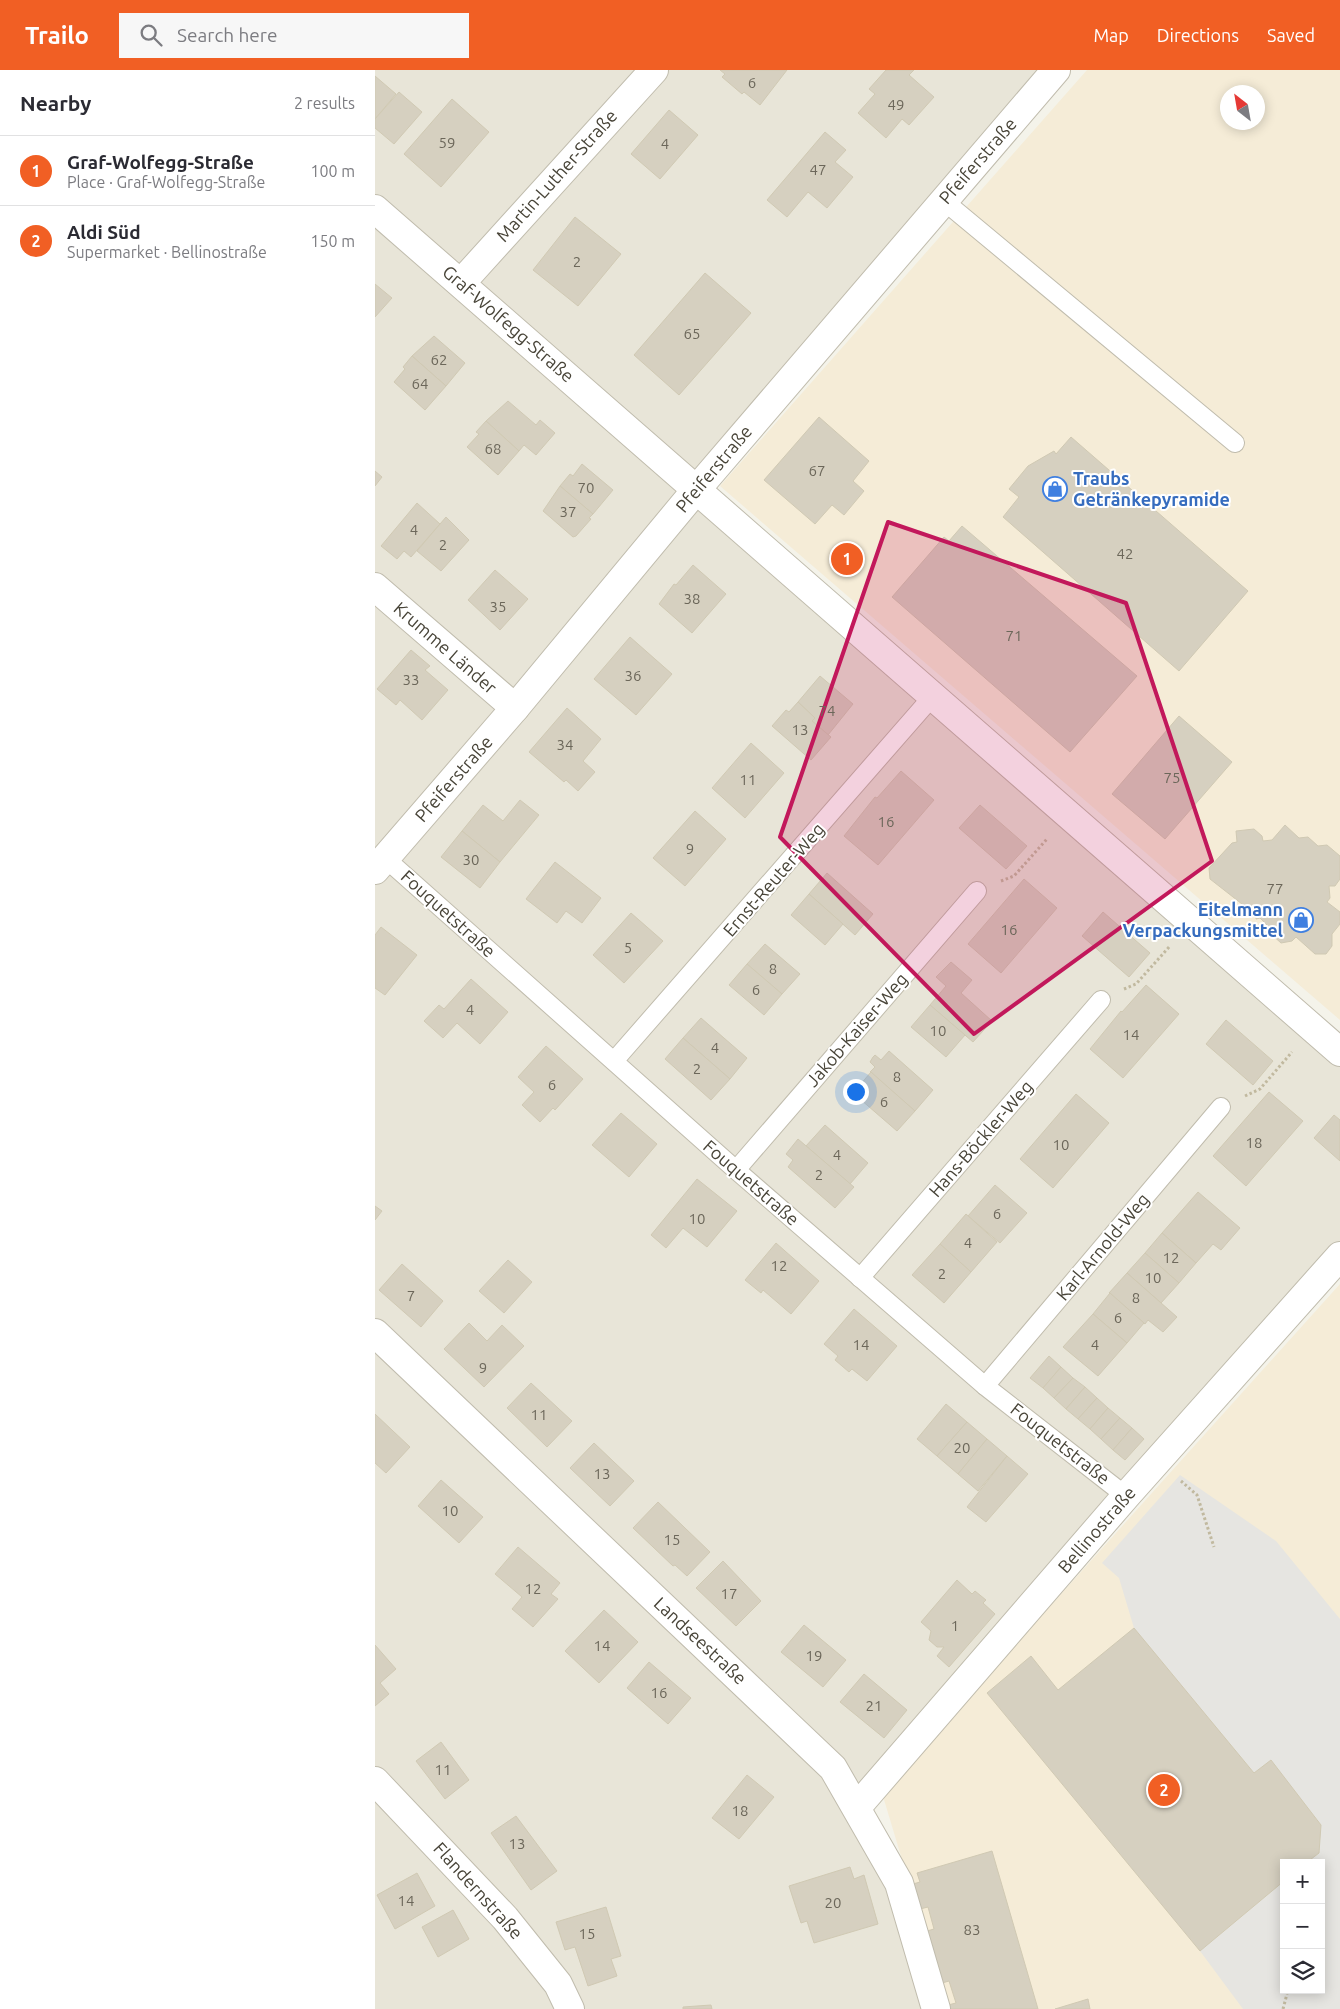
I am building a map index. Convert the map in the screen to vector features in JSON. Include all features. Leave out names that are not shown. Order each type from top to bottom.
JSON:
[{"type":"street","name":"Martin-Luther-Straße","points":[[461,283],[654,70]]},
{"type":"street","name":"Pfeiferstraße","points":[[380,864],[515,708],[696,490],[1056,70]]},
{"type":"street","name":"Graf-Wolfegg-Straße","points":[[375,209],[1340,1052]]},
{"type":"street","name":"Krumme Länder","points":[[375,587],[515,708]]},
{"type":"street","name":"Bellinostraße","points":[[857,1807],[1126,1496],[1340,1256]]},
{"type":"street","name":"Landseestraße","points":[[375,1333],[833,1768],[899,1883],[936,2009]]},
{"type":"street","name":"Flandernstraße","points":[[375,1781],[436,1843],[505,1918],[558,1984],[570,2009]]},
{"type":"lane","points":[[945,200],[1235,443]]},
{"type":"lane","name":"Ernst-Reuter-Weg","points":[[614,1061],[932,697]]},
{"type":"lane","name":"Fouquetstraße","points":[[380,864],[614,1061],[736,1170],[985,1386],[1126,1496]]},
{"type":"lane","name":"Jakob-Kaiser-Weg","points":[[736,1170],[977,891]]},
{"type":"lane","name":"Hans-Böckler-Weg","points":[[860,1278],[1101,1000]]},
{"type":"lane","name":"Karl-Arnold-Weg","points":[[985,1386],[1221,1107]]},
{"type":"path","points":[[977,891],[1014,876],[1068,816]]},
{"type":"path","points":[[1101,1000],[1136,984],[1191,922]]},
{"type":"path","points":[[1221,1107],[1260,1090],[1313,1028]]},
{"type":"path","points":[[1197,1495],[1214,1547]]},
{"type":"path","points":[[1283,2009],[1287,1994]]},
{"type":"highlighted area","points":[[888,522],[1126,603],[1212,861],[974,1034],[780,837]]},
{"type":"shaded area","points":[[375,70],[1057,70],[692,496],[1340,1066],[1340,1241],[841,1803],[889,1883],[925,2009],[375,2009]]},
{"type":"shaded area","points":[[1087,70],[1340,70],[1340,1020],[720,486]]},
{"type":"shaded area","points":[[1340,1284],[1340,2009],[947,2009],[882,1793]]},
{"type":"shaded area","points":[[1180,1475],[1276,1541],[1340,1619],[1340,2009],[1243,2009],[1200,1951],[1280,1884],[1280,1994],[1325,1994],[1325,1859],[1310,1859],[1318,1851],[1321,1825],[1271,1761],[1254,1773],[1134,1628],[1119,1578],[1102,1563]]},
{"type":"building","points":[[720,70],[787,70],[760,105],[744,92],[742,94],[722,77],[725,74]]},
{"type":"building","points":[[886,70],[914,70],[909,75],[934,97],[909,125],[902,119],[886,138],[858,113],[875,94],[869,89]]},
{"type":"building","points":[[375,76],[396,94],[375,119]]},
{"type":"building","points":[[399,92],[422,112],[394,144],[375,128],[375,119]]},
{"type":"building","points":[[452,99],[489,132],[441,187],[404,154]]},
{"type":"building","points":[[669,110],[698,135],[660,179],[631,154]]},
{"type":"building","points":[[825,132],[846,150],[835,162],[853,177],[827,208],[808,192],[787,217],[767,200]]},
{"type":"building","points":[[575,217],[621,254],[578,306],[533,270]]},
{"type":"building","points":[[705,273],[751,313],[679,395],[634,355]]},
{"type":"building","points":[[375,284],[392,298],[375,317]]},
{"type":"building","points":[[434,336],[465,363],[446,386],[412,356]]},
{"type":"building","points":[[412,356],[446,386],[425,410],[394,382],[405,369],[403,367]]},
{"type":"building","points":[[508,401],[536,425],[540,420],[555,433],[536,455],[524,445],[519,451],[486,421]]},
{"type":"building","points":[[819,417],[869,461],[853,481],[864,491],[844,515],[832,505],[815,524],[764,480]]},
{"type":"building","points":[[486,421],[519,451],[498,475],[467,447],[479,434],[476,432]]},
{"type":"building","points":[[1071,437],[1248,591],[1179,671],[1003,517],[1019,497],[1009,489],[1028,466],[1054,451],[1056,454]]},
{"type":"building","points":[[582,464],[613,490],[593,514],[560,486],[570,474],[573,476]]},
{"type":"building","points":[[375,471],[382,477],[375,486]]},
{"type":"building","points":[[560,486],[593,514],[589,518],[591,519],[573,537],[543,511]]},
{"type":"building","points":[[417,503],[440,524],[411,557],[404,551],[397,559],[381,546]]},
{"type":"building","points":[[446,517],[469,540],[441,571],[417,551]]},
{"type":"building","points":[[962,526],[1137,676],[1070,752],[892,597],[944,537],[949,541]]},
{"type":"building","points":[[852,543],[863,553],[843,575],[831,565]]},
{"type":"building","points":[[693,565],[726,594],[692,633],[659,604],[674,584],[676,585]]},
{"type":"building","points":[[495,570],[528,599],[500,630],[468,600]]},
{"type":"building","points":[[630,637],[672,674],[636,715],[594,679]]},
{"type":"building","points":[[411,650],[430,666],[425,670],[448,690],[422,720],[400,700],[396,705],[377,689]]},
{"type":"building","points":[[820,676],[853,704],[828,735],[812,721],[815,718],[798,702]]},
{"type":"building","points":[[798,702],[815,718],[812,721],[831,737],[811,760],[772,726],[786,710],[789,712]]},
{"type":"building","points":[[567,708],[601,739],[583,761],[595,772],[578,791],[566,780],[564,782],[529,752]]},
{"type":"building","points":[[1179,716],[1232,762],[1165,839],[1112,794]]},
{"type":"building","points":[[751,743],[784,773],[745,818],[712,788]]},
{"type":"building","points":[[901,771],[934,800],[878,865],[844,836],[875,797],[877,798]]},
{"type":"building","points":[[520,800],[539,815],[500,862],[462,831],[483,805],[503,821]]},
{"type":"building","points":[[980,805],[1027,846],[1006,869],[959,828]]},
{"type":"building","points":[[695,811],[726,839],[685,886],[653,858]]},
{"type":"building","points":[[1285,825],[1299,838],[1308,837],[1318,846],[1327,845],[1340,856],[1340,879],[1335,886],[1329,886],[1330,898],[1327,902],[1340,912],[1340,924],[1332,934],[1332,946],[1326,954],[1315,954],[1296,937],[1292,941],[1281,943],[1270,933],[1270,928],[1260,918],[1256,919],[1256,915],[1210,879],[1209,868],[1232,843],[1237,842],[1236,831],[1254,829],[1262,836],[1263,841],[1272,840]]},
{"type":"building","points":[[462,831],[500,862],[480,888],[441,857]]},
{"type":"building","points":[[555,862],[601,898],[582,923],[566,911],[557,923],[526,899]]},
{"type":"building","points":[[827,873],[873,914],[855,935],[809,894]]},
{"type":"building","points":[[1024,879],[1057,908],[1001,973],[968,944]]},
{"type":"building","points":[[809,894],[843,924],[825,945],[791,915]]},
{"type":"building","points":[[1103,912],[1150,953],[1129,977],[1082,936]]},
{"type":"building","points":[[631,913],[663,941],[624,983],[593,955]]},
{"type":"building","points":[[381,927],[417,955],[385,995],[375,988],[375,935]]},
{"type":"building","points":[[765,944],[800,974],[782,994],[747,964]]},
{"type":"building","points":[[951,962],[972,980],[961,993],[992,1021],[973,1042],[930,1005],[946,986],[936,977]]},
{"type":"building","points":[[747,964],[782,994],[764,1015],[729,985]]},
{"type":"building","points":[[471,979],[508,1012],[480,1044],[457,1023],[443,1038],[424,1021],[439,1005],[444,1009]]},
{"type":"building","points":[[1146,985],[1179,1014],[1123,1078],[1090,1049],[1121,1011]]},
{"type":"building","points":[[930,1005],[965,1035],[946,1057],[911,1027]]},
{"type":"building","points":[[701,1018],[747,1058],[730,1079],[683,1038]]},
{"type":"building","points":[[1226,1020],[1273,1061],[1253,1085],[1206,1044]]},
{"type":"building","points":[[683,1038],[730,1079],[711,1100],[665,1059]]},
{"type":"building","points":[[546,1046],[583,1079],[555,1110],[553,1108],[540,1122],[522,1105],[534,1092],[518,1077]]},
{"type":"building","points":[[889,1051],[933,1090],[915,1111],[870,1072],[875,1067],[870,1062],[873,1057],[875,1055],[881,1060]]},
{"type":"building","points":[[871,1072],[915,1111],[897,1131],[853,1093]]},
{"type":"building","points":[[1269,1092],[1303,1121],[1246,1186],[1213,1156]]},
{"type":"building","points":[[1076,1094],[1109,1123],[1053,1188],[1020,1159]]},
{"type":"building","points":[[621,1113],[657,1144],[629,1177],[592,1145]]},
{"type":"building","points":[[1334,1115],[1340,1120],[1340,1161],[1314,1138]]},
{"type":"building","points":[[825,1125],[868,1163],[850,1184],[806,1146]]},
{"type":"building","points":[[798,1139],[854,1187],[835,1208],[788,1167],[793,1160],[786,1154]]},
{"type":"building","points":[[697,1179],[737,1211],[707,1247],[683,1228],[666,1248],[651,1235]]},
{"type":"building","points":[[995,1185],[1027,1213],[1000,1243],[968,1216]]},
{"type":"building","points":[[1198,1192],[1240,1228],[1221,1250],[1213,1244],[1196,1263],[1162,1233]]},
{"type":"building","points":[[375,1206],[382,1211],[375,1220]]},
{"type":"building","points":[[966,1214],[997,1242],[971,1272],[940,1244]]},
{"type":"building","points":[[1162,1233],[1196,1263],[1179,1283],[1145,1253]]},
{"type":"building","points":[[776,1243],[819,1281],[791,1314],[763,1290],[761,1293],[745,1280]]},
{"type":"building","points":[[940,1244],[971,1272],[944,1303],[912,1275]]},
{"type":"building","points":[[1145,1253],[1179,1283],[1161,1303],[1127,1273]]},
{"type":"building","points":[[508,1260],[532,1282],[504,1313],[479,1291]]},
{"type":"building","points":[[402,1264],[443,1301],[421,1327],[379,1290]]},
{"type":"building","points":[[1127,1273],[1177,1317],[1163,1332],[1148,1320],[1145,1324],[1109,1293]]},
{"type":"building","points":[[1110,1293],[1144,1323],[1127,1343],[1093,1314]]},
{"type":"building","points":[[854,1309],[897,1346],[867,1381],[852,1369],[849,1372],[835,1360],[838,1356],[824,1344]]},
{"type":"building","points":[[1093,1314],[1127,1343],[1098,1376],[1063,1347]]},
{"type":"building","points":[[469,1323],[487,1341],[502,1325],[524,1346],[484,1387],[444,1349]]},
{"type":"building","points":[[1049,1356],[1061,1367],[1043,1388],[1030,1378]]},
{"type":"building","points":[[1061,1367],[1073,1378],[1054,1398],[1043,1388]]},
{"type":"building","points":[[1073,1378],[1085,1387],[1066,1409],[1054,1398]]},
{"type":"building","points":[[531,1383],[572,1421],[547,1447],[507,1408]]},
{"type":"building","points":[[1085,1387],[1097,1398],[1078,1419],[1066,1409]]},
{"type":"building","points":[[1097,1398],[1108,1408],[1090,1429],[1078,1419]]},
{"type":"building","points":[[946,1404],[967,1422],[937,1456],[917,1439]]},
{"type":"building","points":[[1108,1408],[1120,1418],[1101,1439],[1090,1429]]},
{"type":"building","points":[[375,1414],[410,1447],[386,1473],[375,1463]]},
{"type":"building","points":[[1120,1418],[1132,1428],[1113,1450],[1101,1439]]},
{"type":"building","points":[[967,1422],[987,1439],[958,1474],[937,1456]]},
{"type":"building","points":[[1132,1428],[1144,1439],[1125,1460],[1113,1450]]},
{"type":"building","points":[[987,1439],[1007,1456],[978,1491],[958,1474]]},
{"type":"building","points":[[594,1443],[634,1481],[610,1506],[570,1468]]},
{"type":"building","points":[[1007,1456],[1028,1474],[986,1522],[967,1507]]},
{"type":"building","points":[[441,1480],[483,1517],[459,1543],[418,1506]]},
{"type":"building","points":[[658,1502],[710,1552],[687,1576],[675,1565],[673,1566],[633,1528]]},
{"type":"building","points":[[518,1547],[560,1583],[551,1594],[558,1599],[533,1627],[512,1609],[522,1597],[495,1574]]},
{"type":"building","points":[[723,1561],[761,1601],[736,1626],[696,1588]]},
{"type":"building","points":[[957,1580],[972,1594],[975,1591],[986,1600],[983,1603],[995,1614],[949,1667],[937,1656],[944,1647],[937,1647],[929,1640],[931,1631],[921,1622]]},
{"type":"building","points":[[604,1610],[638,1642],[599,1683],[565,1651]]},
{"type":"building","points":[[804,1625],[846,1660],[823,1687],[781,1652]]},
{"type":"building","points":[[1134,1628],[1254,1773],[1271,1760],[1321,1825],[1319,1853],[1311,1859],[1280,1859],[1280,1884],[1200,1951],[987,1693],[1031,1656],[1058,1690]]},
{"type":"building","points":[[375,1645],[396,1669],[380,1683],[389,1694],[375,1706]]},
{"type":"building","points":[[649,1662],[691,1698],[668,1724],[627,1688]]},
{"type":"building","points":[[864,1674],[907,1710],[884,1738],[840,1702]]},
{"type":"building","points":[[441,1742],[469,1780],[445,1799],[416,1761]]},
{"type":"building","points":[[747,1775],[774,1797],[739,1839],[712,1818]]},
{"type":"building","points":[[516,1816],[557,1871],[531,1890],[491,1833]]},
{"type":"building","points":[[992,1851],[1038,2009],[949,2009],[948,2005],[956,2003],[949,1981],[942,1983],[927,1931],[934,1929],[928,1907],[920,1909],[913,1884],[920,1882],[917,1873]]},
{"type":"building","points":[[850,1867],[854,1879],[864,1875],[878,1924],[814,1943],[807,1921],[801,1923],[789,1886]]},
{"type":"building","points":[[417,1873],[435,1906],[395,1929],[377,1895]]},
{"type":"building","points":[[606,1907],[621,1956],[611,1959],[617,1976],[588,1986],[575,1947],[565,1950],[556,1922]]},
{"type":"building","points":[[453,1910],[469,1939],[438,1957],[422,1927]]},
{"type":"building","points":[[1088,1999],[1090,2009],[1055,2009]]},
{"type":"building","points":[[711,2005],[712,2009],[683,2009],[683,2007]]},
{"type":"place","name":"Traubs Getränkepyramide","points":[[1055,489]]},
{"type":"place","name":"Graf-Wolfegg-Straße","points":[[847,559]]},
{"type":"place","name":"Eitelmann Verpackungsmittel","points":[[1301,920]]},
{"type":"place","name":"Aldi Süd","points":[[1164,1790]]}]
